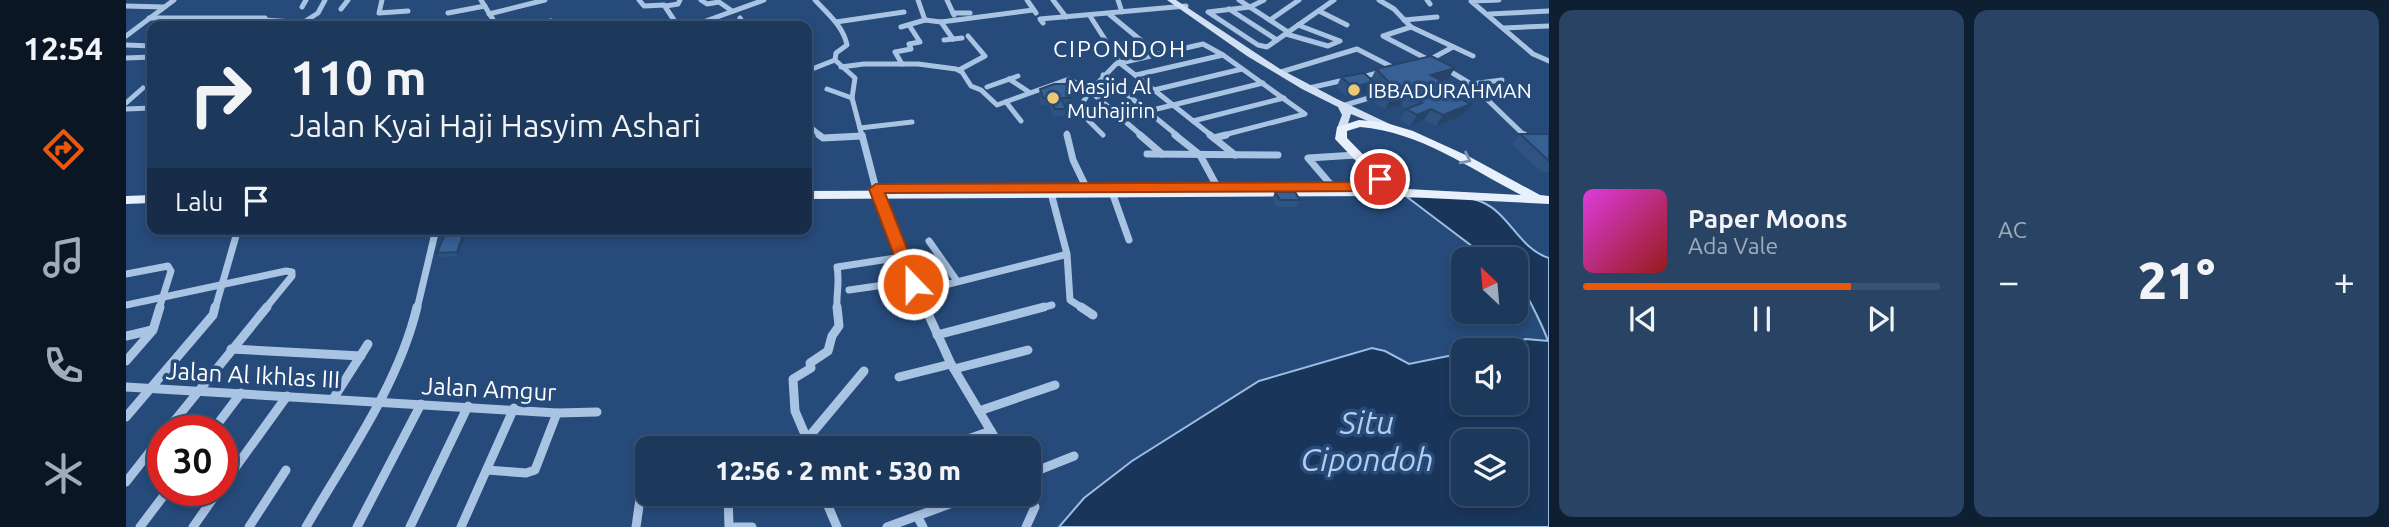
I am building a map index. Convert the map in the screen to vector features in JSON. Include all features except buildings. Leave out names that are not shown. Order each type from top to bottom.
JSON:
[{"type":"main road","points":[[1433,193],[1395,187],[1380,179],[1341,139],[1339,133],[1342,128],[1364,122],[1394,128],[1464,159],[1518,193]]},
{"type":"main road","points":[[812,188],[877,192],[1051,193],[1376,186],[1381,184],[1380,179]]},
{"type":"main road","points":[[812,195],[1086,187],[1518,193],[1547,200]]},
{"type":"main road","points":[[126,197],[147,197]]},
{"type":"street","points":[[126,36],[174,0]]},
{"type":"street","points":[[302,7],[306,0]]},
{"type":"street","points":[[306,21],[318,13],[325,0]]},
{"type":"street","points":[[341,9],[348,0]]},
{"type":"street","points":[[382,0],[379,13],[408,11]]},
{"type":"street","points":[[481,0],[493,21]]},
{"type":"street","points":[[489,14],[545,0]]},
{"type":"street","points":[[639,0],[645,6],[678,4],[680,0]]},
{"type":"street","points":[[701,0],[707,4],[719,2],[733,11]]},
{"type":"street","points":[[815,0],[836,22],[847,43],[836,53],[835,60],[855,78],[852,97],[862,136],[877,192],[902,257],[937,335],[994,436]]},
{"type":"street","points":[[918,0],[925,20]]},
{"type":"street","points":[[947,0],[954,16]]},
{"type":"street","points":[[1027,0],[1042,21],[1177,4],[1309,88],[1342,106],[1394,128]]},
{"type":"street","points":[[1053,0],[1066,17]]},
{"type":"street","points":[[1118,0],[1122,12]]},
{"type":"street","points":[[1239,0],[1287,33],[1328,46],[1340,41],[1298,25]]},
{"type":"street","points":[[1264,0],[1250,6],[1208,12],[1231,36],[1264,47],[1334,0]]},
{"type":"street","points":[[1270,20],[1299,0]]},
{"type":"street","points":[[1379,0],[1390,6],[1411,27],[1473,56]]},
{"type":"street","points":[[1499,0],[1471,1],[1533,54],[1549,61]]},
{"type":"street","points":[[706,21],[760,1]]},
{"type":"street","points":[[126,6],[163,7]]},
{"type":"street","points":[[448,13],[485,6]]},
{"type":"street","points":[[666,6],[675,21]]},
{"type":"street","points":[[1228,9],[1277,40]]},
{"type":"street","points":[[901,27],[925,20],[941,22],[954,16],[1034,10]]},
{"type":"street","points":[[1319,11],[1347,25]]},
{"type":"street","points":[[836,22],[904,12]]},
{"type":"street","points":[[1488,14],[1549,12]]},
{"type":"street","points":[[891,13],[896,19]]},
{"type":"street","points":[[1108,14],[1149,47]]},
{"type":"street","points":[[1090,16],[1119,62],[1235,155]]},
{"type":"street","points":[[149,18],[259,17],[279,21]]},
{"type":"street","points":[[1404,20],[1437,17]]},
{"type":"street","points":[[941,22],[953,39]]},
{"type":"street","points":[[902,64],[895,52],[911,49],[909,44],[920,42],[909,25]]},
{"type":"street","points":[[1504,28],[1549,26]]},
{"type":"street","points":[[1411,27],[1383,36],[1471,84],[1531,139]]},
{"type":"street","points":[[944,40],[965,37],[985,56],[959,70]]},
{"type":"street","points":[[1103,135],[1078,110],[1103,75],[1119,62],[1199,44],[1210,46],[1305,114],[1214,138]]},
{"type":"street","points":[[126,45],[147,46]]},
{"type":"street","points":[[1420,63],[1453,47]]},
{"type":"street","points":[[1285,71],[1357,49],[1394,68]]},
{"type":"street","points":[[931,55],[937,65]]},
{"type":"street","points":[[1136,75],[1223,55]]},
{"type":"street","points":[[126,58],[147,57]]},
{"type":"street","points":[[814,68],[835,60]]},
{"type":"street","points":[[841,67],[902,64],[937,65],[959,70],[971,86],[981,90],[995,105],[1069,79],[1090,91],[1162,155]]},
{"type":"street","points":[[1309,88],[1402,67]]},
{"type":"street","points":[[1154,90],[1242,69]]},
{"type":"street","points":[[1103,75],[1200,155],[1218,189]]},
{"type":"street","points":[[987,88],[1018,76]]},
{"type":"street","points":[[1342,106],[1379,94],[1359,79],[1360,77]]},
{"type":"street","points":[[1009,79],[1029,92]]},
{"type":"street","points":[[1471,84],[1502,80]]},
{"type":"street","points":[[1120,118],[1263,83]]},
{"type":"street","points":[[126,103],[143,88]]},
{"type":"street","points":[[827,89],[852,97]]},
{"type":"street","points":[[1193,121],[1284,98]]},
{"type":"street","points":[[1006,102],[1021,121]]},
{"type":"street","points":[[1342,106],[1347,115],[1342,128]]},
{"type":"street","points":[[126,109],[147,108]]},
{"type":"street","points":[[860,128],[912,122]]},
{"type":"street","points":[[812,128],[823,138],[862,136]]},
{"type":"street","points":[[1067,132],[1073,160],[1086,187]]},
{"type":"street","points":[[1147,154],[1278,155]]},
{"type":"street","points":[[1332,186],[1308,158],[1356,155]]},
{"type":"street","points":[[1112,192],[1129,240]]},
{"type":"street","points":[[1051,193],[1067,254],[1070,300],[1093,315]]},
{"type":"street","points":[[126,417],[213,315],[236,235]]},
{"type":"street","points":[[306,527],[378,402],[411,332],[435,235]]},
{"type":"street","points":[[929,241],[957,281]]},
{"type":"street","points":[[917,292],[1063,255]]},
{"type":"street","points":[[804,436],[792,398],[795,390],[793,379],[811,368],[810,363],[828,351],[832,336],[839,326],[835,297],[840,284],[837,267],[902,257]]},
{"type":"street","points":[[126,274],[168,266],[171,271],[153,330],[126,361]]},
{"type":"street","points":[[126,305],[286,271],[292,272],[292,276],[179,415]]},
{"type":"street","points":[[849,290],[912,281]]},
{"type":"street","points":[[937,335],[1052,305]]},
{"type":"street","points":[[126,336],[153,330]]},
{"type":"street","points":[[333,399],[368,344]]},
{"type":"street","points":[[231,349],[361,356]]},
{"type":"street","points":[[899,377],[1028,350]]},
{"type":"street","points":[[812,436],[864,371]]},
{"type":"street","points":[[979,411],[1055,385]]},
{"type":"street","name":"Jalan Al Ikhlas III","points":[[126,387],[378,402]]},
{"type":"street","points":[[225,415],[242,393]]},
{"type":"street","points":[[238,464],[286,396]]},
{"type":"street","name":"Jalan Amgur","points":[[378,402],[514,408],[557,413],[597,412]]},
{"type":"street","points":[[357,527],[421,404]]},
{"type":"street","points":[[410,527],[468,406]]},
{"type":"street","points":[[461,527],[514,408]]},
{"type":"street","points":[[487,470],[526,473],[534,470],[557,413]]},
{"type":"street","points":[[977,436],[991,431]]},
{"type":"street","points":[[126,482],[147,455]]},
{"type":"street","points":[[1041,469],[1074,456]]},
{"type":"street","points":[[249,527],[286,470]]},
{"type":"street","points":[[140,527],[156,506]]},
{"type":"street","points":[[193,527],[208,506]]},
{"type":"street","points":[[636,527],[639,506]]},
{"type":"street","points":[[728,506],[729,527]]},
{"type":"street","points":[[828,506],[837,527]]},
{"type":"street","points":[[887,527],[945,506]]},
{"type":"street","points":[[1026,527],[1035,506]]},
{"type":"street","points":[[918,516],[923,527]]},
{"type":"street","points":[[736,527],[752,527]]},
{"type":"water","name":"Situ Cipondoh","points":[[1407,197],[1458,197],[1482,202],[1492,207],[1530,247],[1549,258],[1549,527],[1059,527],[1084,498],[1132,461],[1259,381],[1372,348],[1385,351],[1409,364],[1451,355],[1451,415],[1528,415],[1528,339],[1548,341],[1528,298],[1528,247],[1473,247]]},
{"type":"place","name":"IBBADURAHMAN","points":[[1354,90]]},
{"type":"place","name":"Masjid Al Muhajirin","points":[[1053,98]]},
{"type":"district","name":"CIPONDOH","points":[[1120,48]]},
{"type":"route","points":[[913,284],[876,189],[1374,187],[1381,184],[1380,179]]}]
